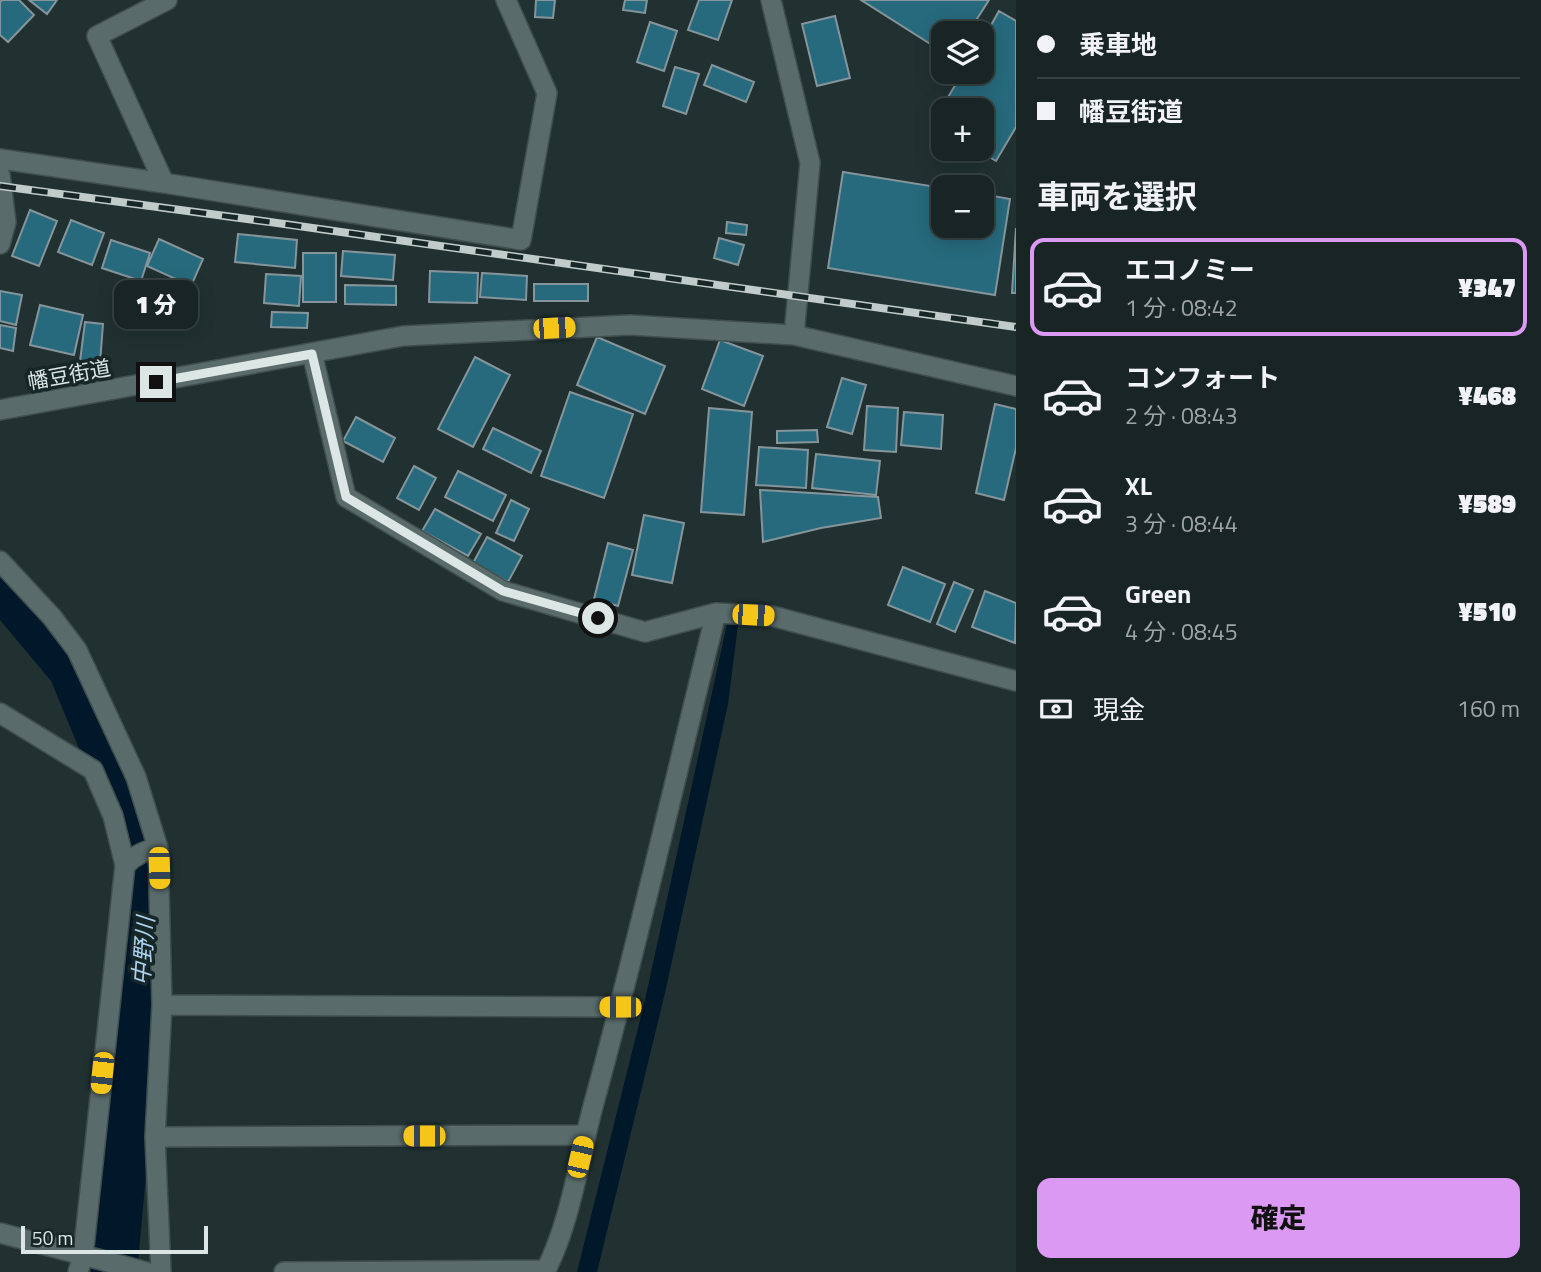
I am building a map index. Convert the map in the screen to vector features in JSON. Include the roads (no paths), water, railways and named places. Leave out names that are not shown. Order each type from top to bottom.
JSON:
[{"type":"street","points":[[164,183],[97,36],[167,0]]},
{"type":"street","points":[[0,159],[521,240],[547,93],[506,0]]},
{"type":"street","points":[[771,0],[810,163],[794,335]]},
{"type":"street","points":[[0,175],[6,222],[0,244]]},
{"type":"street","name":"幡豆街道","points":[[0,410],[403,336],[630,325],[794,335],[1016,386]]},
{"type":"street","points":[[312,354],[346,497],[503,591],[645,632],[716,613],[772,615],[1016,681]]},
{"type":"street","points":[[0,561],[52,617],[77,650],[136,777],[155,848],[162,1006],[155,1137],[161,1272]]},
{"type":"street","points":[[286,1272],[546,1271],[559,1245],[716,613]]},
{"type":"street","points":[[0,713],[93,770],[113,816],[128,861],[80,1264]]},
{"type":"street","points":[[128,861],[155,848]]},
{"type":"street","points":[[162,1006],[620,1007]]},
{"type":"street","points":[[155,1137],[585,1135]]},
{"type":"street","points":[[0,1233],[80,1264],[146,1272]]},
{"type":"water","points":[[727,624],[738,625],[728,704],[665,993],[597,1272],[577,1272],[645,1000]]},
{"type":"waterway","name":"中野川","points":[[0,584],[71,669],[134,821],[147,911],[114,1272]]},
{"type":"railway","points":[[0,186],[1016,327]]}]
